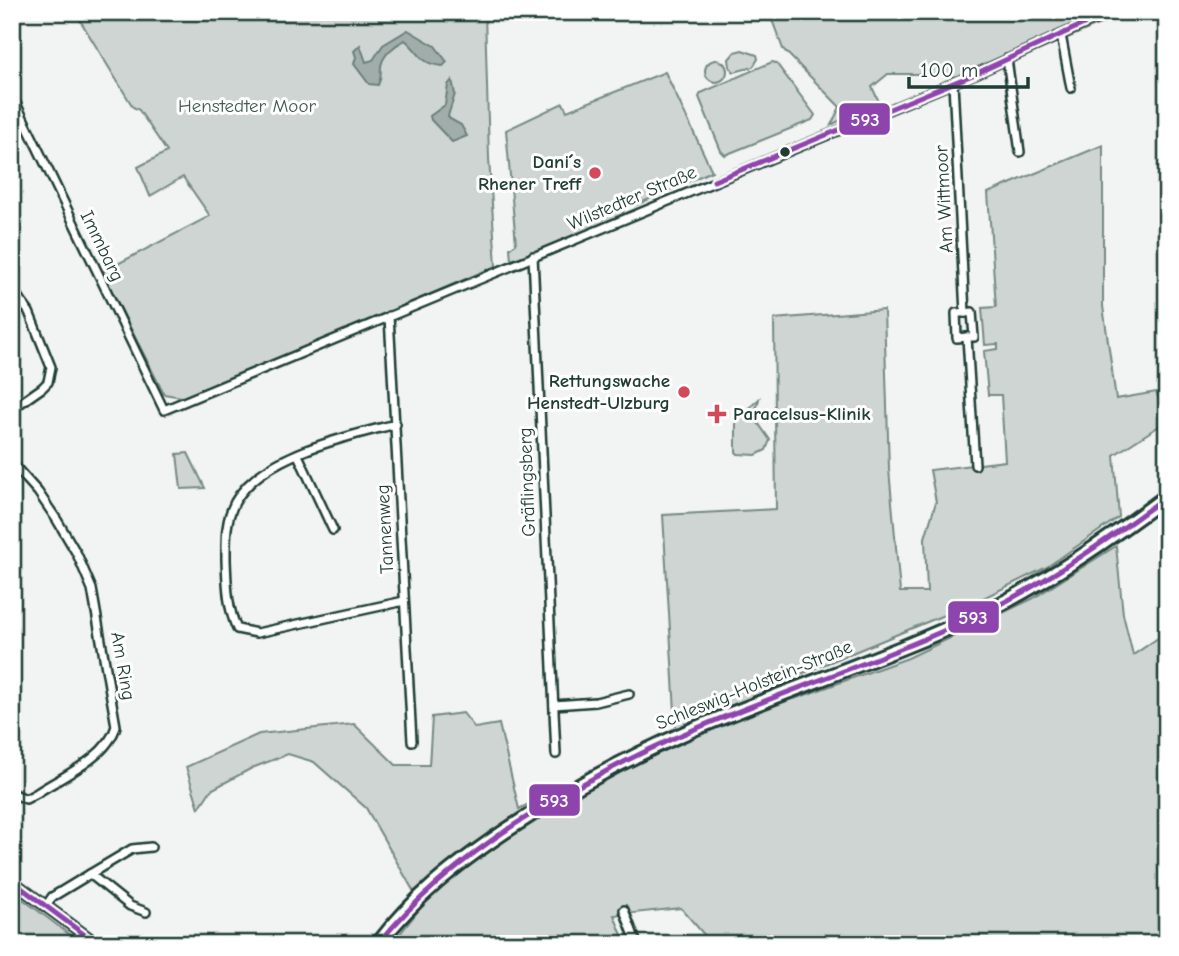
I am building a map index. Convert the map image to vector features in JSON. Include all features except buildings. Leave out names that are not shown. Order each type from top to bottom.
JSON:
[{"type":"main road","name":"Schleswig-Holstein-Straße","points":[[378,944],[400,915],[421,894],[466,858],[564,793],[695,728],[987,610],[1043,581],[1167,496]]},
{"type":"street","name":"Wilstedter Straße","points":[[164,410],[953,83],[1111,12]]},
{"type":"street","points":[[1060,35],[1070,88]]},
{"type":"street","points":[[1007,60],[1020,152]]},
{"type":"street","name":"Am Wittmoor","points":[[953,83],[965,313]]},
{"type":"street","name":"Immbarg","points":[[12,95],[164,410]]},
{"type":"street","name":"Gräflingsberg","points":[[533,256],[555,754]]},
{"type":"street","points":[[12,289],[29,312],[51,367],[48,382],[12,409]]},
{"type":"street","name":"Am Wittmoor","points":[[972,312],[974,337],[957,338],[956,313],[965,313],[972,312]]},
{"type":"street","name":"Tannenweg","points":[[388,316],[412,741]]},
{"type":"street","name":"Am Wittmoor","points":[[967,337],[975,465]]},
{"type":"street","points":[[396,424],[298,454],[265,470],[244,489],[233,508],[226,531],[227,570],[229,611],[237,629],[257,633],[404,601]]},
{"type":"street","points":[[298,454],[333,530]]},
{"type":"street","name":"Am Ring","points":[[12,463],[38,492],[77,554],[92,589],[116,726],[113,736],[101,752],[26,799],[12,793]]},
{"type":"street","points":[[554,705],[596,702],[629,694]]},
{"type":"street","points":[[46,906],[52,897],[132,849],[151,847]]},
{"type":"street","points":[[90,874],[130,906],[146,912]]},
{"type":"street","points":[[12,881],[97,944]]},
{"type":"street","points":[[624,910],[637,944]]},
{"type":"green space","name":"Henstedter Moor","points":[[75,12],[485,12],[489,158],[496,266],[188,398],[164,394],[102,272],[210,216],[183,177],[150,196],[138,167],[167,152],[139,110],[133,107]]},
{"type":"green space","points":[[769,12],[1128,12],[969,80],[943,74],[888,74],[872,87],[882,108],[854,121],[849,116],[831,125],[840,107],[783,49]]},
{"type":"green space","points":[[742,50],[757,55],[758,59],[753,67],[734,72],[729,59],[735,52]]},
{"type":"green space","points":[[716,60],[724,63],[727,71],[724,79],[716,82],[708,79],[705,71],[708,63]]},
{"type":"green space","points":[[772,62],[776,63],[815,115],[812,120],[725,155],[699,97],[701,93]]},
{"type":"green space","points":[[665,72],[712,171],[634,206],[624,202],[623,214],[559,243],[511,260],[510,248],[516,244],[506,130],[563,103],[567,111]]},
{"type":"green space","points":[[1103,145],[1103,306],[1116,399],[1156,392],[1167,418],[1167,421],[1114,455],[1119,517],[1047,567],[973,603],[794,677],[794,699],[908,658],[1032,599],[1116,546],[1123,614],[1133,655],[1167,632],[1167,944],[708,944],[707,938],[681,908],[614,915],[624,940],[622,944],[392,944],[422,906],[366,808],[314,762],[288,754],[252,768],[211,790],[199,808],[186,767],[259,734],[354,724],[396,765],[429,765],[432,717],[463,713],[475,728],[499,724],[519,809],[676,728],[663,515],[776,509],[774,319],[884,310],[889,469],[900,592],[927,592],[925,538],[936,502],[930,470],[1005,461],[1001,395],[988,395],[984,351],[998,349],[998,344],[985,345],[982,308],[996,307],[988,193]]},
{"type":"green space","points":[[759,399],[754,417],[770,440],[766,450],[756,455],[738,454],[736,420]]},
{"type":"green space","points":[[188,453],[205,488],[181,489],[177,454]]},
{"type":"green space","points":[[12,891],[82,944],[12,944]]},
{"type":"shaded area","points":[[408,30],[435,46],[447,62],[443,66],[429,63],[405,40],[384,58],[378,85],[369,84],[354,64],[354,51],[360,45],[366,62],[373,60],[383,45]]},
{"type":"shaded area","points":[[452,80],[455,94],[448,116],[461,125],[467,136],[452,142],[430,116],[445,105],[448,85]]},
{"type":"transit line","name":"593","points":[[714,181],[975,74],[1110,12]]},
{"type":"transit line","name":"593","points":[[378,944],[409,909],[461,863],[517,823],[582,784],[695,729],[917,642],[989,610],[1080,557],[1167,496]]},
{"type":"transit line","name":"593","points":[[12,881],[97,944]]},
{"type":"place","name":"Dani´s Rhener Treff","points":[[595,173]]},
{"type":"place","name":"Rettungswache Henstedt-Ulzburg","points":[[684,392]]},
{"type":"place","name":"Paracelsus-Klinik","points":[[717,414]]}]
